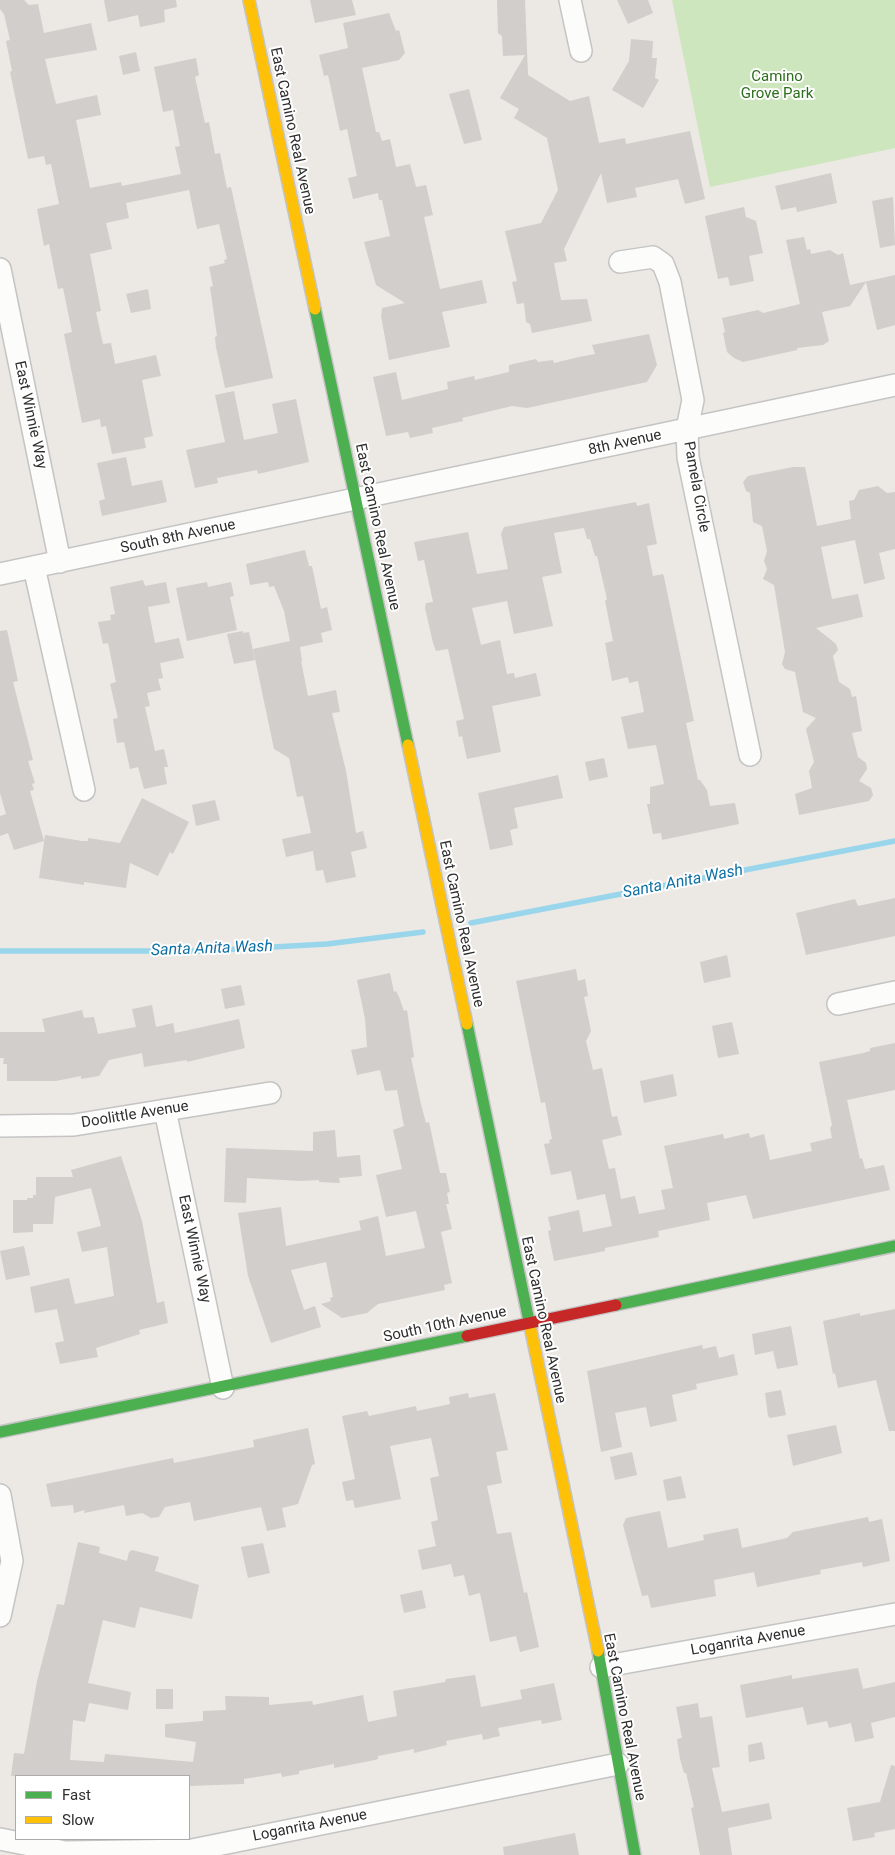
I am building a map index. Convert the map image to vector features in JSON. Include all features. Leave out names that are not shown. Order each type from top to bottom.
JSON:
[{"type":"street","name":"East Camino Real Avenue","points":[[249,0],[437,880],[601,1667],[635,1855]]},
{"type":"street","points":[[570,0],[581,51]]},
{"type":"street","name":"Pamela Circle","points":[[620,262],[653,257],[663,264],[670,282],[693,400],[686,430],[688,456],[750,755]]},
{"type":"street","name":"East Winnie Way","points":[[0,269],[60,562]]},
{"type":"street","name":"8th Avenue","points":[[356,500],[895,385]]},
{"type":"street","name":"South 8th Avenue","points":[[0,574],[356,500]]},
{"type":"street","points":[[34,567],[84,790]]},
{"type":"street","points":[[838,1004],[895,992]]},
{"type":"street","name":"Doolittle Avenue","points":[[0,1126],[74,1125],[270,1093]]},
{"type":"street","name":"East Winnie Way","points":[[165,1110],[223,1388]]},
{"type":"street","name":"South 10th Avenue","points":[[0,1432],[223,1388],[895,1246]]},
{"type":"street","points":[[0,1495],[12,1561],[0,1616]]},
{"type":"street","name":"Loganrita Avenue","points":[[601,1667],[895,1614]]},
{"type":"street","name":"Loganrita Avenue","points":[[0,1839],[65,1852],[192,1850],[618,1764]]},
{"type":"green space","name":"Camino Grove Park","points":[[672,0],[895,0],[895,148],[710,187]]},
{"type":"building","points":[[0,0],[24,0],[29,5],[38,4],[44,33],[91,23],[97,50],[45,59],[56,104],[97,95],[101,115],[76,120],[90,188],[121,182],[122,186],[181,174],[175,147],[180,146],[173,110],[163,112],[154,67],[196,58],[199,75],[195,77],[205,123],[209,122],[215,154],[220,153],[227,188],[231,187],[273,378],[225,388],[216,347],[215,337],[217,336],[210,287],[213,286],[209,267],[225,263],[224,260],[227,259],[219,224],[197,229],[189,190],[126,203],[129,218],[106,223],[112,249],[90,254],[101,311],[96,312],[103,344],[111,343],[115,364],[156,355],[161,376],[142,380],[153,436],[144,438],[146,448],[112,454],[106,426],[101,427],[100,419],[82,423],[64,334],[72,332],[63,288],[58,289],[49,244],[44,246],[37,209],[59,204],[51,164],[46,165],[44,156],[28,159],[10,72],[12,71],[6,41],[10,40],[4,14],[0,9]]},
{"type":"building","points":[[104,0],[176,0],[177,7],[164,10],[165,22],[140,27],[138,15],[108,22]]},
{"type":"building","points":[[310,0],[352,0],[356,15],[315,23]]},
{"type":"building","points":[[497,0],[525,0],[528,75],[570,101],[589,96],[599,143],[625,138],[626,144],[690,131],[705,199],[685,204],[678,179],[635,188],[637,197],[607,203],[601,173],[564,249],[567,261],[554,263],[561,300],[587,299],[592,321],[532,333],[530,324],[526,322],[524,303],[517,304],[512,282],[517,281],[505,231],[541,223],[558,190],[547,138],[514,118],[519,109],[500,98],[525,55],[503,56],[502,36],[498,33]]},
{"type":"building","points":[[617,0],[648,0],[653,13],[628,24]]},
{"type":"building","points":[[389,13],[396,31],[399,30],[405,53],[399,60],[362,68],[376,132],[379,132],[382,141],[390,139],[396,167],[410,164],[416,187],[426,185],[433,215],[424,217],[440,289],[482,280],[487,303],[442,312],[450,347],[389,360],[381,316],[382,308],[405,303],[376,285],[364,242],[390,236],[382,200],[379,200],[378,193],[353,199],[348,178],[357,176],[347,129],[340,131],[328,75],[324,76],[319,55],[348,48],[343,23]]},
{"type":"building","points":[[631,39],[653,41],[652,58],[657,58],[655,78],[659,80],[643,108],[612,90],[629,61]]},
{"type":"building","points":[[136,52],[140,71],[123,75],[119,56]]},
{"type":"building","points":[[469,89],[482,140],[464,144],[449,94]]},
{"type":"building","points":[[831,173],[837,203],[797,212],[796,207],[781,210],[775,186]]},
{"type":"building","points":[[893,197],[895,245],[880,248],[872,201]]},
{"type":"building","points":[[744,207],[746,217],[756,221],[763,253],[749,256],[754,281],[730,286],[728,277],[718,279],[705,216]]},
{"type":"building","points":[[804,237],[807,250],[810,249],[811,254],[830,250],[838,255],[843,253],[850,285],[895,275],[895,325],[877,330],[866,282],[850,306],[822,312],[829,341],[823,345],[797,348],[797,350],[743,362],[734,358],[727,352],[722,318],[758,310],[763,313],[800,304],[786,240]]},
{"type":"building","points":[[148,289],[151,309],[131,313],[126,294]]},
{"type":"building","points":[[649,334],[657,365],[647,382],[527,408],[512,406],[462,418],[463,421],[432,428],[433,433],[410,438],[408,432],[386,436],[373,377],[396,372],[402,400],[448,389],[447,382],[474,376],[475,380],[509,372],[509,365],[536,359],[538,362],[553,360],[554,363],[595,354],[592,345]]},
{"type":"building","points":[[234,391],[244,440],[278,433],[272,404],[296,399],[309,462],[258,474],[257,470],[217,478],[218,483],[195,488],[186,450],[225,442],[215,395]]},
{"type":"building","points":[[126,457],[132,486],[162,480],[167,502],[102,516],[99,501],[105,499],[97,463]]},
{"type":"building","points":[[793,467],[805,467],[817,526],[851,519],[849,501],[854,500],[859,490],[878,486],[887,493],[895,492],[895,549],[879,553],[885,579],[864,584],[855,540],[821,547],[832,599],[858,594],[863,617],[816,628],[836,644],[838,650],[833,656],[839,682],[850,689],[852,697],[856,696],[862,731],[852,733],[858,757],[866,763],[867,769],[859,781],[871,788],[873,795],[869,801],[799,815],[795,794],[812,788],[809,771],[814,762],[806,729],[816,718],[803,712],[795,672],[785,669],[782,664],[785,652],[774,585],[763,579],[767,569],[764,561],[767,551],[762,526],[753,522],[750,493],[746,491],[743,482],[748,476]]},
{"type":"building","points":[[636,502],[637,506],[649,503],[657,544],[647,546],[653,576],[663,574],[664,577],[694,721],[686,723],[698,780],[707,790],[710,806],[735,803],[739,824],[662,840],[661,833],[653,834],[647,804],[650,804],[650,787],[664,784],[656,745],[628,749],[621,717],[644,712],[638,681],[629,683],[628,677],[612,681],[605,643],[613,641],[605,601],[607,599],[597,556],[595,556],[590,539],[587,539],[584,528],[554,533],[562,573],[542,577],[553,626],[514,634],[507,601],[472,608],[481,645],[500,640],[507,674],[514,673],[515,678],[536,673],[541,696],[492,706],[501,752],[467,759],[462,736],[459,737],[456,721],[464,719],[448,649],[436,651],[433,643],[425,608],[426,603],[433,602],[424,560],[418,561],[414,542],[468,532],[477,574],[508,569],[501,534],[504,527]]},
{"type":"building","points":[[305,550],[309,566],[312,566],[321,609],[327,607],[332,630],[321,633],[323,642],[300,647],[308,696],[336,690],[340,712],[332,713],[346,771],[356,833],[363,831],[367,848],[351,852],[356,877],[326,883],[323,870],[316,871],[313,851],[286,857],[282,839],[311,833],[303,796],[297,797],[289,758],[274,749],[253,649],[290,641],[284,611],[274,586],[269,587],[268,582],[250,585],[246,564]]},
{"type":"building","points":[[143,580],[145,586],[166,582],[170,603],[148,607],[155,643],[179,638],[184,658],[160,663],[163,678],[158,679],[161,690],[147,693],[150,706],[145,707],[155,751],[164,749],[168,767],[164,767],[167,784],[144,789],[138,767],[130,769],[124,742],[117,743],[113,719],[118,718],[110,684],[116,682],[108,643],[103,644],[98,622],[111,620],[110,615],[115,614],[110,587]]},
{"type":"building","points":[[207,582],[208,587],[231,582],[234,596],[230,597],[237,630],[187,641],[176,588]]},
{"type":"building","points":[[7,630],[18,681],[13,682],[33,760],[28,761],[35,783],[32,784],[34,790],[30,791],[44,841],[14,850],[8,833],[0,836],[0,816],[6,814],[0,793],[0,631]]},
{"type":"building","points":[[243,631],[243,633],[249,632],[255,660],[234,664],[227,634]]},
{"type":"building","points":[[604,758],[608,777],[589,781],[585,762]]},
{"type":"building","points":[[558,775],[563,798],[514,808],[518,828],[510,830],[513,845],[490,850],[478,793]]},
{"type":"building","points":[[142,798],[189,822],[173,854],[170,852],[158,876],[130,863],[126,888],[84,882],[84,885],[39,878],[45,835],[82,841],[88,841],[88,838],[120,843]]},
{"type":"building","points":[[215,800],[220,820],[196,826],[192,805]]},
{"type":"building","points":[[895,898],[895,936],[806,955],[796,913],[855,899],[858,906]]},
{"type":"building","points":[[727,955],[731,977],[704,983],[700,962]]},
{"type":"building","points":[[576,969],[578,981],[585,979],[588,996],[584,997],[591,1031],[586,1041],[593,1070],[602,1068],[612,1117],[617,1116],[622,1135],[602,1140],[609,1169],[615,1168],[621,1199],[635,1196],[639,1214],[665,1209],[661,1190],[673,1188],[664,1146],[723,1134],[724,1139],[749,1133],[750,1138],[764,1134],[770,1160],[812,1151],[810,1143],[832,1138],[830,1128],[832,1125],[819,1062],[863,1053],[870,1051],[870,1048],[895,1043],[895,1090],[847,1100],[860,1159],[862,1158],[865,1169],[884,1165],[890,1190],[753,1219],[746,1195],[707,1203],[710,1220],[658,1231],[659,1237],[605,1248],[605,1251],[554,1261],[548,1231],[551,1230],[548,1217],[579,1210],[583,1232],[612,1226],[605,1194],[577,1200],[571,1171],[551,1175],[544,1144],[550,1143],[549,1140],[552,1139],[545,1102],[541,1103],[516,981]]},
{"type":"building","points":[[390,973],[394,992],[396,991],[404,1011],[407,1010],[414,1057],[411,1058],[421,1104],[426,1123],[429,1122],[440,1173],[446,1173],[450,1192],[447,1193],[449,1204],[446,1204],[452,1229],[441,1232],[452,1283],[444,1285],[445,1290],[378,1304],[367,1313],[342,1318],[321,1304],[331,1301],[330,1298],[333,1297],[326,1262],[291,1270],[304,1310],[315,1306],[321,1327],[271,1343],[248,1276],[238,1213],[281,1207],[286,1246],[361,1230],[359,1221],[378,1216],[386,1256],[425,1248],[416,1211],[386,1217],[376,1175],[402,1169],[393,1130],[404,1126],[397,1090],[385,1091],[380,1070],[357,1075],[351,1050],[367,1047],[365,1019],[357,980]]},
{"type":"building","points":[[241,985],[245,1005],[225,1009],[221,989]]},
{"type":"building","points":[[152,1005],[156,1027],[173,1023],[175,1033],[239,1019],[245,1048],[187,1062],[187,1060],[144,1067],[142,1053],[109,1060],[99,1076],[81,1079],[81,1076],[56,1081],[7,1081],[7,1064],[3,1064],[4,1058],[0,1058],[0,1032],[45,1032],[42,1019],[82,1010],[84,1018],[94,1017],[98,1034],[136,1027],[132,1009]]},
{"type":"building","points":[[732,1022],[739,1054],[718,1058],[712,1026]]},
{"type":"building","points":[[673,1074],[677,1096],[644,1103],[640,1081]]},
{"type":"building","points":[[335,1130],[337,1157],[360,1155],[362,1176],[339,1178],[340,1183],[319,1182],[319,1180],[247,1178],[246,1203],[224,1202],[226,1148],[313,1151],[313,1132]]},
{"type":"building","points":[[121,1156],[142,1221],[157,1303],[164,1301],[168,1323],[139,1330],[140,1334],[96,1348],[98,1357],[60,1364],[55,1343],[64,1341],[57,1309],[35,1313],[30,1287],[69,1278],[75,1304],[114,1296],[107,1247],[82,1252],[77,1232],[101,1226],[91,1188],[55,1197],[53,1224],[33,1224],[33,1232],[13,1233],[13,1200],[27,1200],[27,1198],[33,1198],[33,1195],[36,1195],[36,1177],[73,1177],[71,1170]]},
{"type":"building","points":[[24,1246],[30,1275],[6,1280],[0,1251]]},
{"type":"building","points":[[895,1309],[895,1431],[889,1431],[876,1380],[838,1388],[835,1373],[833,1374],[823,1321],[860,1313],[860,1316]]},
{"type":"building","points":[[791,1326],[798,1365],[777,1369],[773,1351],[755,1355],[752,1334]]},
{"type":"building","points":[[702,1345],[703,1349],[716,1346],[719,1358],[734,1354],[738,1375],[696,1384],[697,1389],[672,1395],[677,1421],[650,1427],[646,1407],[615,1413],[622,1447],[601,1452],[587,1371]]},
{"type":"building","points":[[781,1390],[786,1415],[770,1418],[768,1416],[765,1393]]},
{"type":"building","points":[[468,1393],[469,1398],[495,1393],[508,1450],[496,1452],[502,1483],[487,1486],[497,1534],[511,1532],[524,1593],[527,1592],[539,1647],[520,1652],[516,1636],[490,1642],[480,1593],[469,1596],[464,1575],[454,1577],[451,1564],[422,1570],[418,1550],[436,1546],[431,1522],[438,1520],[430,1478],[439,1476],[431,1438],[390,1446],[401,1499],[355,1508],[353,1500],[346,1501],[342,1482],[355,1479],[342,1416],[367,1411],[369,1416],[416,1406],[417,1411],[450,1404],[449,1397]]},
{"type":"building","points":[[836,1425],[842,1453],[793,1466],[787,1435]]},
{"type":"building","points":[[308,1428],[315,1464],[312,1465],[298,1504],[282,1508],[286,1527],[267,1531],[261,1507],[194,1521],[190,1502],[165,1507],[159,1517],[151,1518],[142,1513],[126,1516],[124,1505],[84,1513],[85,1510],[74,1513],[73,1505],[51,1507],[46,1484],[173,1458],[174,1463],[254,1447],[253,1440]]},
{"type":"building","points":[[632,1452],[637,1475],[615,1480],[610,1457]]},
{"type":"building","points":[[681,1476],[686,1498],[667,1501],[663,1480]]},
{"type":"building","points":[[660,1511],[668,1548],[704,1540],[703,1535],[738,1528],[742,1548],[787,1538],[793,1532],[868,1517],[869,1522],[882,1519],[890,1561],[863,1567],[862,1562],[820,1570],[821,1574],[757,1587],[754,1572],[714,1580],[716,1596],[651,1608],[648,1595],[642,1596],[623,1525],[626,1518]]},
{"type":"building","points":[[78,1542],[100,1547],[99,1553],[127,1561],[129,1552],[132,1550],[159,1557],[155,1571],[199,1585],[192,1619],[140,1607],[135,1628],[103,1620],[88,1683],[131,1692],[128,1710],[89,1703],[85,1722],[73,1720],[70,1760],[104,1762],[105,1754],[193,1762],[196,1742],[165,1737],[165,1724],[203,1721],[203,1711],[226,1710],[225,1696],[269,1697],[269,1705],[312,1701],[313,1705],[363,1695],[368,1722],[397,1716],[393,1691],[445,1682],[446,1679],[475,1675],[481,1707],[522,1699],[520,1690],[554,1683],[562,1720],[542,1724],[541,1720],[498,1728],[500,1736],[483,1740],[482,1734],[446,1741],[447,1745],[414,1753],[414,1749],[378,1756],[378,1759],[375,1760],[334,1768],[334,1764],[299,1771],[299,1774],[282,1777],[281,1773],[244,1779],[244,1784],[190,1786],[190,1775],[11,1776],[14,1753],[24,1754],[37,1681],[57,1604],[64,1605]]},
{"type":"building","points":[[263,1543],[270,1573],[248,1578],[241,1547]]},
{"type":"building","points":[[422,1590],[426,1608],[404,1613],[400,1595]]},
{"type":"building","points":[[858,1668],[863,1689],[895,1682],[895,1717],[871,1723],[874,1738],[855,1742],[851,1723],[829,1728],[827,1721],[807,1725],[803,1707],[746,1718],[740,1685],[792,1675],[792,1679]]},
{"type":"building","points":[[156,1689],[173,1689],[173,1709],[156,1709]]},
{"type":"building","points":[[698,1703],[700,1718],[712,1716],[720,1767],[712,1768],[722,1812],[769,1803],[772,1819],[728,1828],[732,1855],[700,1855],[691,1808],[694,1807],[686,1773],[684,1773],[680,1759],[677,1739],[682,1738],[676,1707]]},
{"type":"building","points":[[762,1742],[765,1759],[749,1762],[748,1745]]},
{"type":"building","points":[[891,1765],[895,1766],[895,1829],[874,1833],[875,1837],[853,1841],[847,1808],[880,1802]]},
{"type":"building","points":[[575,1833],[579,1855],[504,1855],[503,1847]]},
{"type":"waterway","name":"Santa Anita Wash","points":[[471,923],[895,841]]},
{"type":"waterway","name":"Santa Anita Wash","points":[[0,951],[201,951],[327,944],[423,932]]},
{"type":"traffic: fast","points":[[315,309],[408,745]]},
{"type":"traffic: fast","points":[[467,1024],[530,1326]]},
{"type":"traffic: fast","points":[[616,1305],[895,1246]]},
{"type":"traffic: fast","points":[[0,1432],[467,1336]]},
{"type":"traffic: fast","points":[[598,1651],[635,1855]]},
{"type":"traffic: slow","points":[[249,0],[315,309]]},
{"type":"traffic: slow","points":[[408,745],[467,1024]]},
{"type":"traffic: slow","points":[[530,1326],[598,1651]]},
{"type":"traffic: jam","points":[[467,1336],[616,1305]]}]
